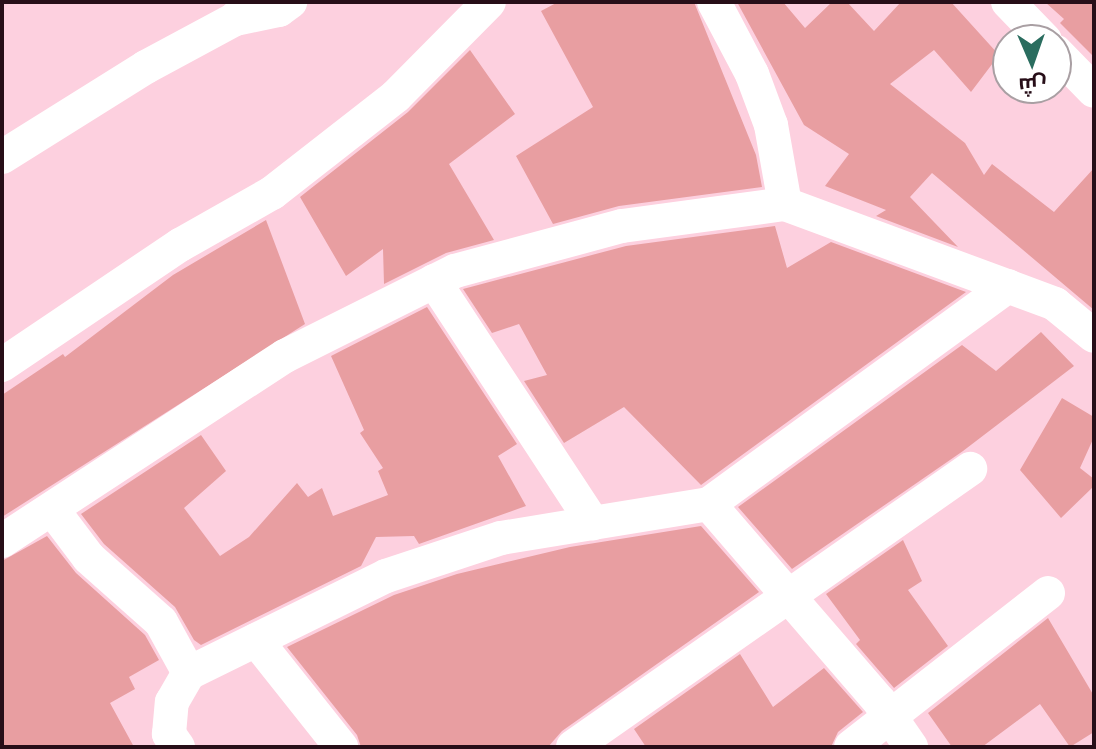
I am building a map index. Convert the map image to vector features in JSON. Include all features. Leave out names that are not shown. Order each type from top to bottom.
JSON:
[{"type":"street","points":[[2,157],[243,10],[279,10],[290,2]]},
{"type":"street","points":[[2,365],[180,245],[272,193],[396,96],[489,2]]},
{"type":"street","points":[[714,2],[739,46],[771,125],[785,204]]},
{"type":"street","points":[[1008,2],[1029,24]]},
{"type":"street","points":[[1072,68],[1094,91]]},
{"type":"street","points":[[2,541],[285,356],[455,271],[622,226],[785,204],[1055,304],[1094,336]]},
{"type":"street","points":[[434,281],[593,523]]},
{"type":"street","points":[[178,747],[169,734],[172,702],[189,673],[386,576],[501,538],[709,504],[1008,286]]},
{"type":"street","points":[[573,747],[791,598],[970,469]]},
{"type":"street","points":[[709,504],[892,719],[911,747]]},
{"type":"street","points":[[52,509],[89,558],[161,622],[189,673]]},
{"type":"street","points":[[851,747],[892,719],[1048,593]]},
{"type":"street","points":[[256,640],[341,747]]},
{"type":"building","points":[[558,2],[694,2],[756,155],[762,187],[619,206],[553,224],[516,156],[593,107],[541,11]]},
{"type":"building","points":[[737,2],[783,2],[805,28],[832,2],[847,2],[874,31],[901,2],[951,2],[992,47],[992,64],[971,92],[934,50],[890,84],[965,143],[984,175],[992,164],[1054,212],[1094,168],[1094,310],[932,173],[910,197],[958,247],[876,216],[886,210],[825,186],[849,154],[804,125]]},
{"type":"building","points":[[1045,2],[1094,2],[1094,57],[1072,35],[1072,24],[1060,23],[1064,19]]},
{"type":"building","points":[[470,50],[515,114],[449,164],[494,240],[446,253],[384,284],[383,249],[346,276],[300,197],[408,112]]},
{"type":"building","points":[[266,220],[305,324],[2,517],[2,395],[63,354],[65,357],[173,275]]},
{"type":"building","points":[[775,226],[787,268],[831,242],[966,292],[701,485],[624,407],[564,443],[524,381],[547,375],[519,324],[492,333],[463,289],[626,246]]},
{"type":"building","points":[[427,307],[517,444],[498,456],[526,506],[419,544],[414,536],[376,537],[361,566],[201,645],[194,640],[175,607],[104,544],[81,514],[201,435],[226,471],[184,508],[220,556],[249,537],[297,483],[308,497],[322,488],[333,516],[388,495],[378,471],[383,468],[360,433],[364,430],[331,356]]},
{"type":"building","points":[[1041,332],[1074,366],[963,451],[792,569],[738,507],[962,345],[996,371]]},
{"type":"building","points":[[1062,398],[1094,417],[1094,437],[1080,468],[1094,479],[1094,486],[1061,518],[1020,470]]},
{"type":"building","points":[[701,526],[759,592],[562,731],[548,747],[361,747],[357,735],[287,647],[394,595],[457,574],[570,547]]},
{"type":"building","points":[[47,536],[76,573],[145,635],[159,660],[129,677],[135,689],[110,703],[134,747],[2,747],[2,561]]},
{"type":"building","points":[[903,540],[922,581],[908,590],[948,646],[894,688],[856,644],[860,640],[826,594]]},
{"type":"building","points":[[1048,618],[1094,696],[1094,732],[1070,747],[1040,704],[982,747],[952,747],[928,713]]},
{"type":"building","points":[[740,654],[773,707],[824,668],[863,712],[838,732],[831,747],[646,747],[634,729]]}]
